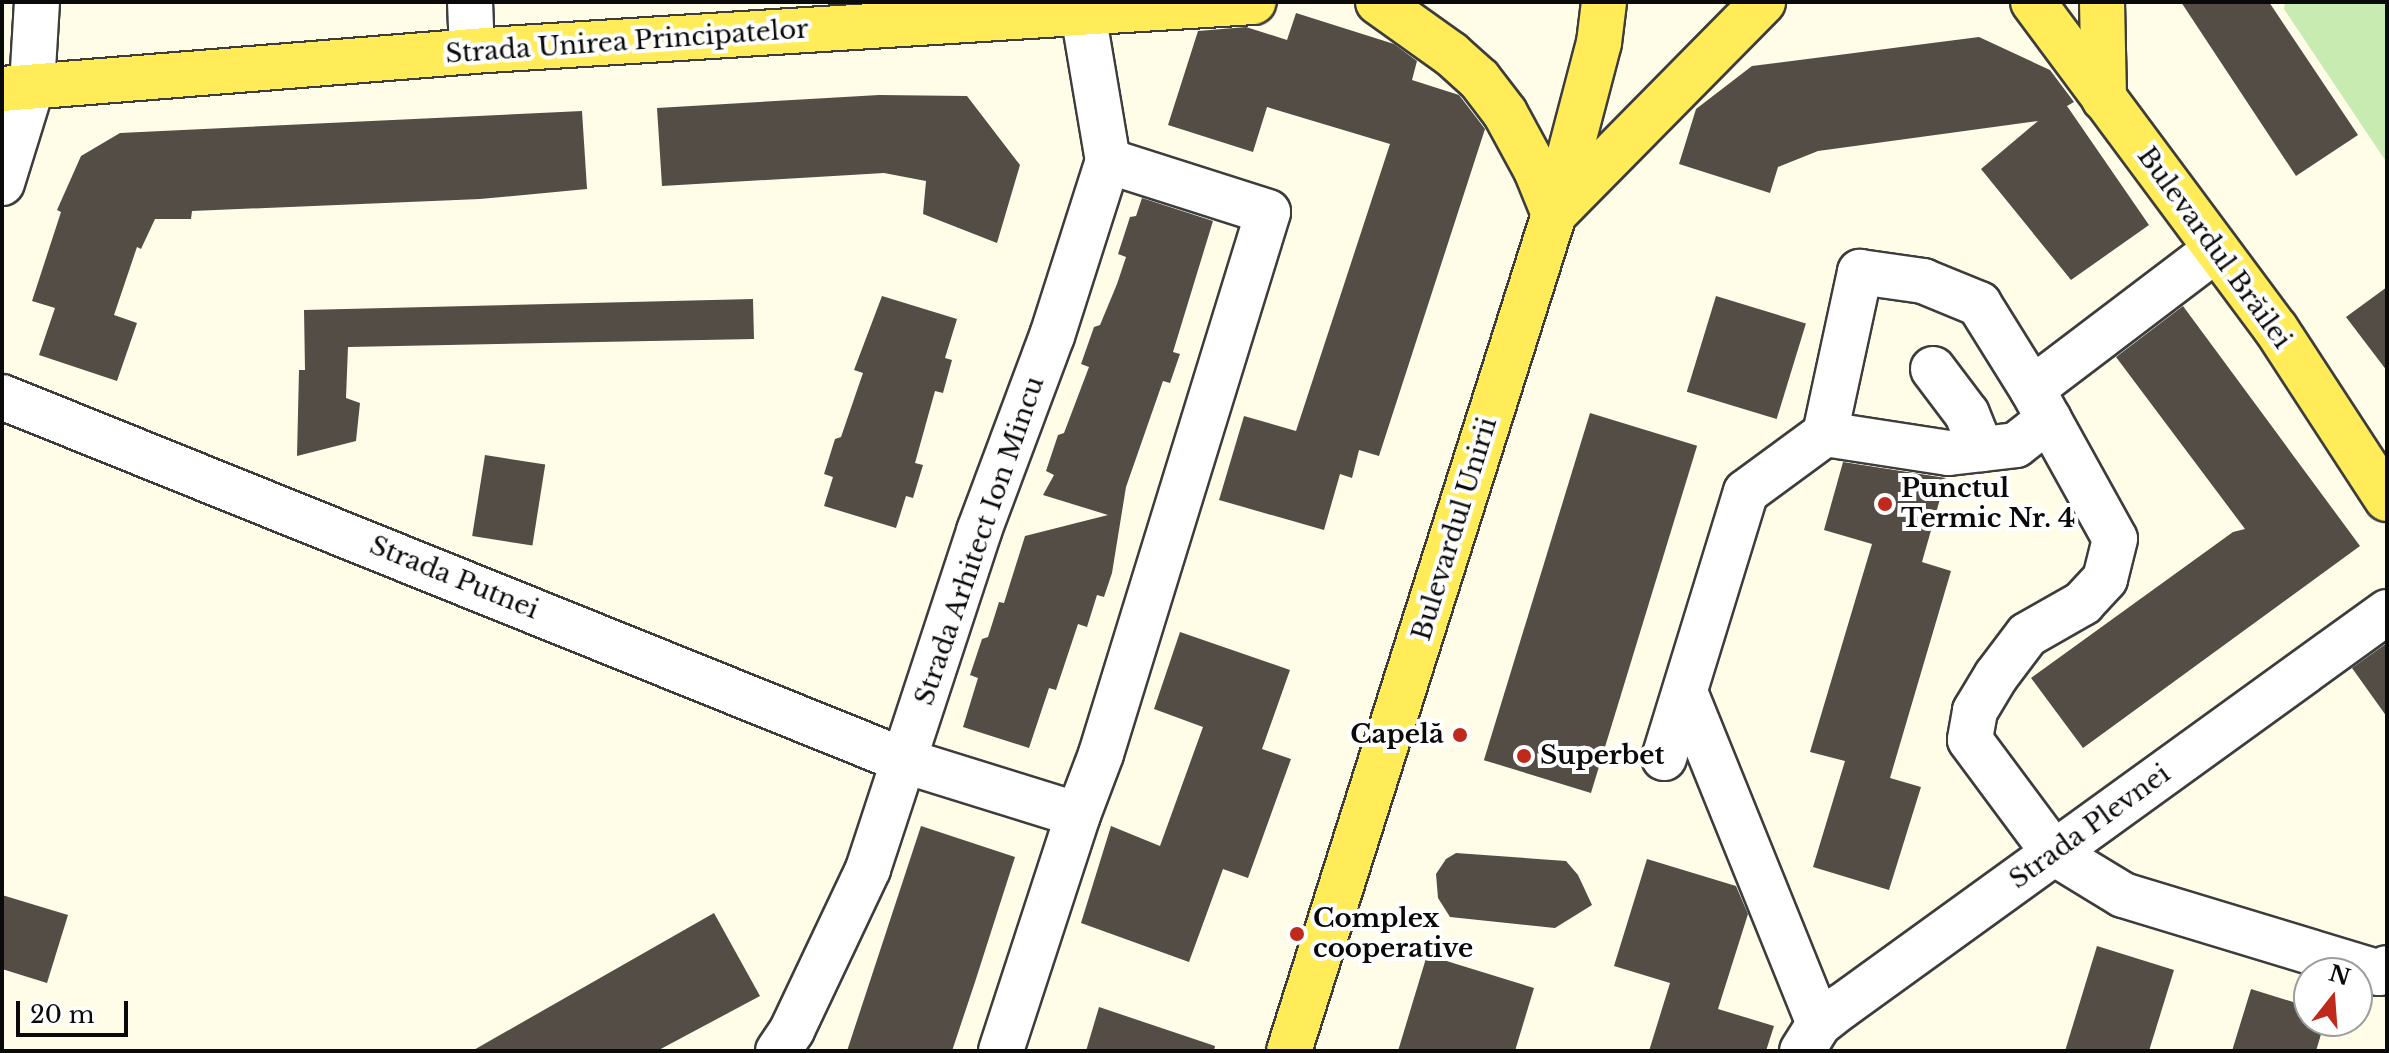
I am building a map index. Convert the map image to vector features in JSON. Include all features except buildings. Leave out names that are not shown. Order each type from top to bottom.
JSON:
[{"type":"main road","name":"Strada Unirea Principatelor","points":[[17,87],[1081,8],[1253,2]]},
{"type":"main road","points":[[1378,2],[1451,54],[1479,79],[1511,124],[1554,214],[1763,2]]},
{"type":"main road","name":"Bulevardul Unirii","points":[[1289,1051],[1554,214],[1599,43],[1604,2]]},
{"type":"main road","name":"Bulevardul Brăilei","points":[[2033,2],[2276,329],[2387,499]]},
{"type":"main road","points":[[2102,2],[2104,99]]},
{"type":"street","points":[[2,183],[17,87],[39,23],[37,2]]},
{"type":"street","points":[[470,2],[472,51]]},
{"type":"street","name":"Strada Arhitect Ion Mincu","points":[[778,1051],[792,1030],[868,869],[979,531],[1052,336],[1108,161],[1081,8]]},
{"type":"street","points":[[1001,1051],[1105,739],[1268,212],[1108,161]]},
{"type":"street","points":[[1825,434],[1949,453],[2016,445],[2041,404],[2215,250]]},
{"type":"street","points":[[1664,758],[1746,492],[1825,434],[1860,272],[1923,281],[1979,304],[2041,404],[2115,539],[2105,579],[2083,603],[2027,635],[1996,676],[1975,711],[1970,740],[2054,853],[2123,895],[2379,973],[2387,968]]},
{"type":"street","points":[[1933,369],[1967,414],[1981,449]]},
{"type":"street","name":"Strada Putnei","points":[[2,397],[905,761],[1078,815]]},
{"type":"street","name":"Strada Plevnei","points":[[1810,1038],[2054,853],[2387,612]]},
{"type":"street","points":[[1685,692],[1810,1038]]},
{"type":"green space","points":[[2285,2],[2387,2],[2387,163],[2284,9]]},
{"type":"place","name":"Punctul Termic Nr. 4","points":[[1885,504]]},
{"type":"place","name":"Capelă","points":[[1460,735]]},
{"type":"place","name":"Superbet","points":[[1524,756]]},
{"type":"place","name":"Complex cooperative","points":[[1297,934]]}]
